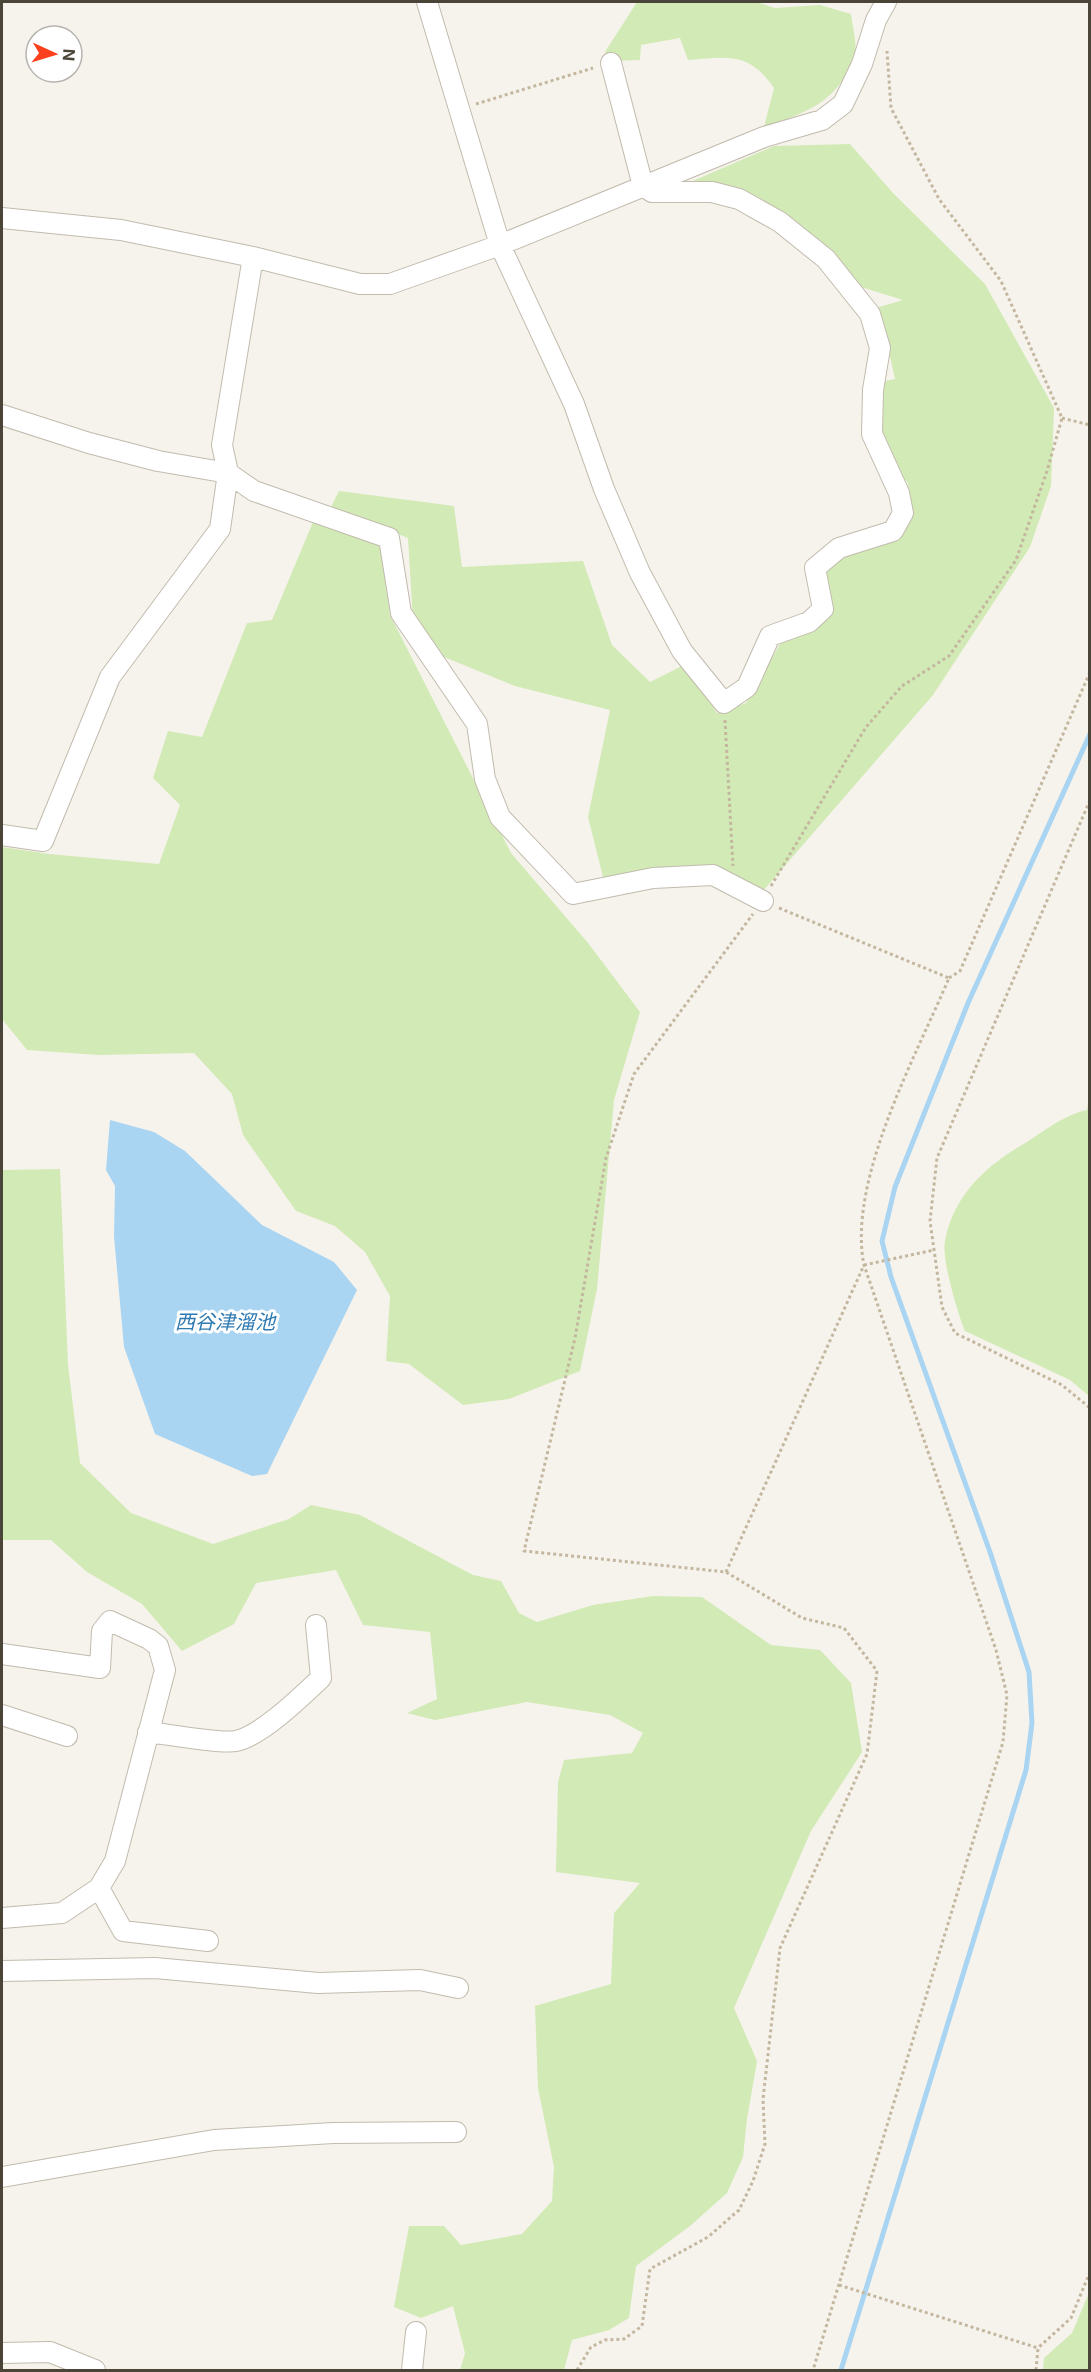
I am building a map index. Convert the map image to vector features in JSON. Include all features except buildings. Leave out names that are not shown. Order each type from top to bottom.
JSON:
[{"type":"street","points":[[427,2],[500,245],[574,404],[604,489],[640,573],[682,651],[724,703],[747,687],[770,636],[809,622],[823,609],[815,568],[839,548],[893,531],[903,513],[898,493],[872,434],[873,390],[880,348],[870,314],[826,260],[780,222],[739,199],[712,192],[652,192],[643,186],[612,63]]},
{"type":"street","points":[[2,218],[121,230],[253,257],[360,284],[390,284],[500,245],[764,137],[822,120],[843,104],[862,64],[876,20],[886,2]]},
{"type":"street","points":[[2,835],[43,841],[110,677],[220,529],[228,473],[222,445],[253,257]]},
{"type":"street","points":[[2,415],[100,446],[158,461],[228,473],[254,491],[390,538],[401,613],[477,724],[485,779],[500,817],[573,894],[653,878],[713,875],[763,901]]},
{"type":"street","points":[[2,1654],[100,1668],[102,1631],[110,1621],[150,1639],[158,1646],[165,1670],[115,1861],[99,1888],[62,1912],[2,1918]]},
{"type":"street","points":[[148,1732],[235,1742],[249,1735],[293,1706],[321,1678],[316,1625]]},
{"type":"street","points":[[2,1714],[67,1736]]},
{"type":"street","points":[[99,1888],[123,1930],[208,1941]]},
{"type":"street","points":[[2,1971],[155,1968],[318,1983],[420,1980],[458,1988]]},
{"type":"street","points":[[2,2177],[214,2140],[333,2133],[456,2132]]},
{"type":"street","points":[[412,2370],[416,2332]]},
{"type":"street","points":[[2,2353],[50,2352],[95,2370]]},
{"type":"path","points":[[577,2370],[591,2347],[605,2340],[624,2339],[642,2326],[650,2269],[708,2237],[739,2210],[748,2191],[765,2144],[763,2099],[780,1948],[867,1754],[877,1671],[844,1628],[802,1618],[726,1572],[524,1551],[575,1338],[606,1158],[633,1074],[763,901],[866,727],[902,686],[949,657],[1016,560],[1047,471],[1062,418],[1001,281],[939,200],[891,108],[887,50]]},
{"type":"path","points":[[460,108],[612,63]]},
{"type":"path","points":[[1062,418],[1089,424]]},
{"type":"path","points":[[813,2370],[1003,1742],[1007,1695],[996,1650],[864,1265],[860,1244],[863,1208],[876,1150],[949,978],[960,971],[1068,716],[1089,672]]},
{"type":"path","points":[[724,703],[733,866]]},
{"type":"path","points":[[1089,800],[937,1158],[930,1221],[942,1307],[955,1333],[1062,1385],[1089,1408]]},
{"type":"path","points":[[763,901],[949,978]]},
{"type":"path","points":[[726,1572],[864,1265],[934,1250]]},
{"type":"path","points":[[1036,2370],[1038,2348],[1071,2318],[1089,2272]]},
{"type":"path","points":[[839,2285],[1038,2348]]},
{"type":"green space","points":[[637,2],[756,2],[775,8],[820,5],[851,14],[855,51],[849,68],[832,93],[809,110],[764,127],[774,88],[765,76],[746,62],[726,58],[688,60],[680,38],[641,45],[640,60],[611,61],[605,52]]},
{"type":"green space","points":[[850,144],[893,193],[985,284],[1054,408],[1051,486],[1030,547],[933,695],[762,892],[710,868],[603,877],[588,817],[610,710],[515,686],[432,652],[413,621],[408,538],[331,507],[339,491],[454,506],[462,567],[583,561],[612,645],[650,682],[684,665],[717,713],[746,703],[780,644],[829,619],[825,574],[841,554],[894,540],[909,522],[908,483],[890,459],[881,437],[880,382],[895,379],[883,325],[872,309],[903,300],[861,287],[744,190],[688,183],[774,146]]},
{"type":"green space","points":[[313,522],[380,544],[390,615],[511,853],[588,943],[640,1012],[614,1100],[597,1289],[580,1371],[509,1399],[463,1405],[409,1364],[386,1361],[390,1296],[365,1252],[335,1226],[296,1211],[243,1135],[232,1094],[194,1053],[99,1055],[27,1050],[2,1019],[2,847],[49,854],[159,864],[180,805],[153,778],[168,731],[202,737],[247,623],[272,620]]},
{"type":"green space","points":[[1089,1095],[1089,1396],[1070,1380],[965,1331],[951,1286],[944,1249],[949,1224],[964,1195],[974,1182],[999,1161],[1049,1127],[1071,1115],[1087,1110]]},
{"type":"green space","points":[[60,1169],[68,1365],[80,1463],[131,1513],[213,1544],[289,1519],[311,1505],[360,1515],[473,1575],[501,1581],[519,1613],[537,1622],[593,1605],[653,1596],[702,1597],[771,1645],[820,1650],[851,1683],[862,1752],[811,1831],[734,2008],[757,2061],[743,2157],[727,2193],[690,2226],[636,2266],[629,2318],[609,2330],[572,2340],[564,2370],[460,2370],[465,2353],[453,2306],[421,2318],[394,2307],[409,2226],[444,2226],[461,2245],[522,2234],[552,2201],[554,2167],[538,2088],[535,2006],[611,1984],[614,1913],[640,1883],[556,1872],[558,1782],[564,1760],[632,1753],[643,1733],[610,1715],[527,1702],[435,1720],[407,1713],[437,1699],[430,1632],[363,1625],[336,1570],[256,1583],[234,1624],[182,1651],[142,1604],[87,1572],[51,1540],[2,1540],[2,1170]]},
{"type":"green space","points":[[1089,2293],[1089,2370],[1043,2370],[1044,2358],[1072,2333]]},
{"type":"water","name":"西谷津溜池","points":[[110,1120],[154,1132],[185,1151],[262,1225],[334,1262],[357,1290],[267,1474],[252,1476],[155,1434],[124,1347],[114,1236],[115,1186],[106,1170]]},
{"type":"waterway","points":[[841,2370],[1026,1770],[1032,1723],[1029,1672],[990,1552],[891,1277],[882,1241],[895,1187],[968,1003],[1090,734]]}]
